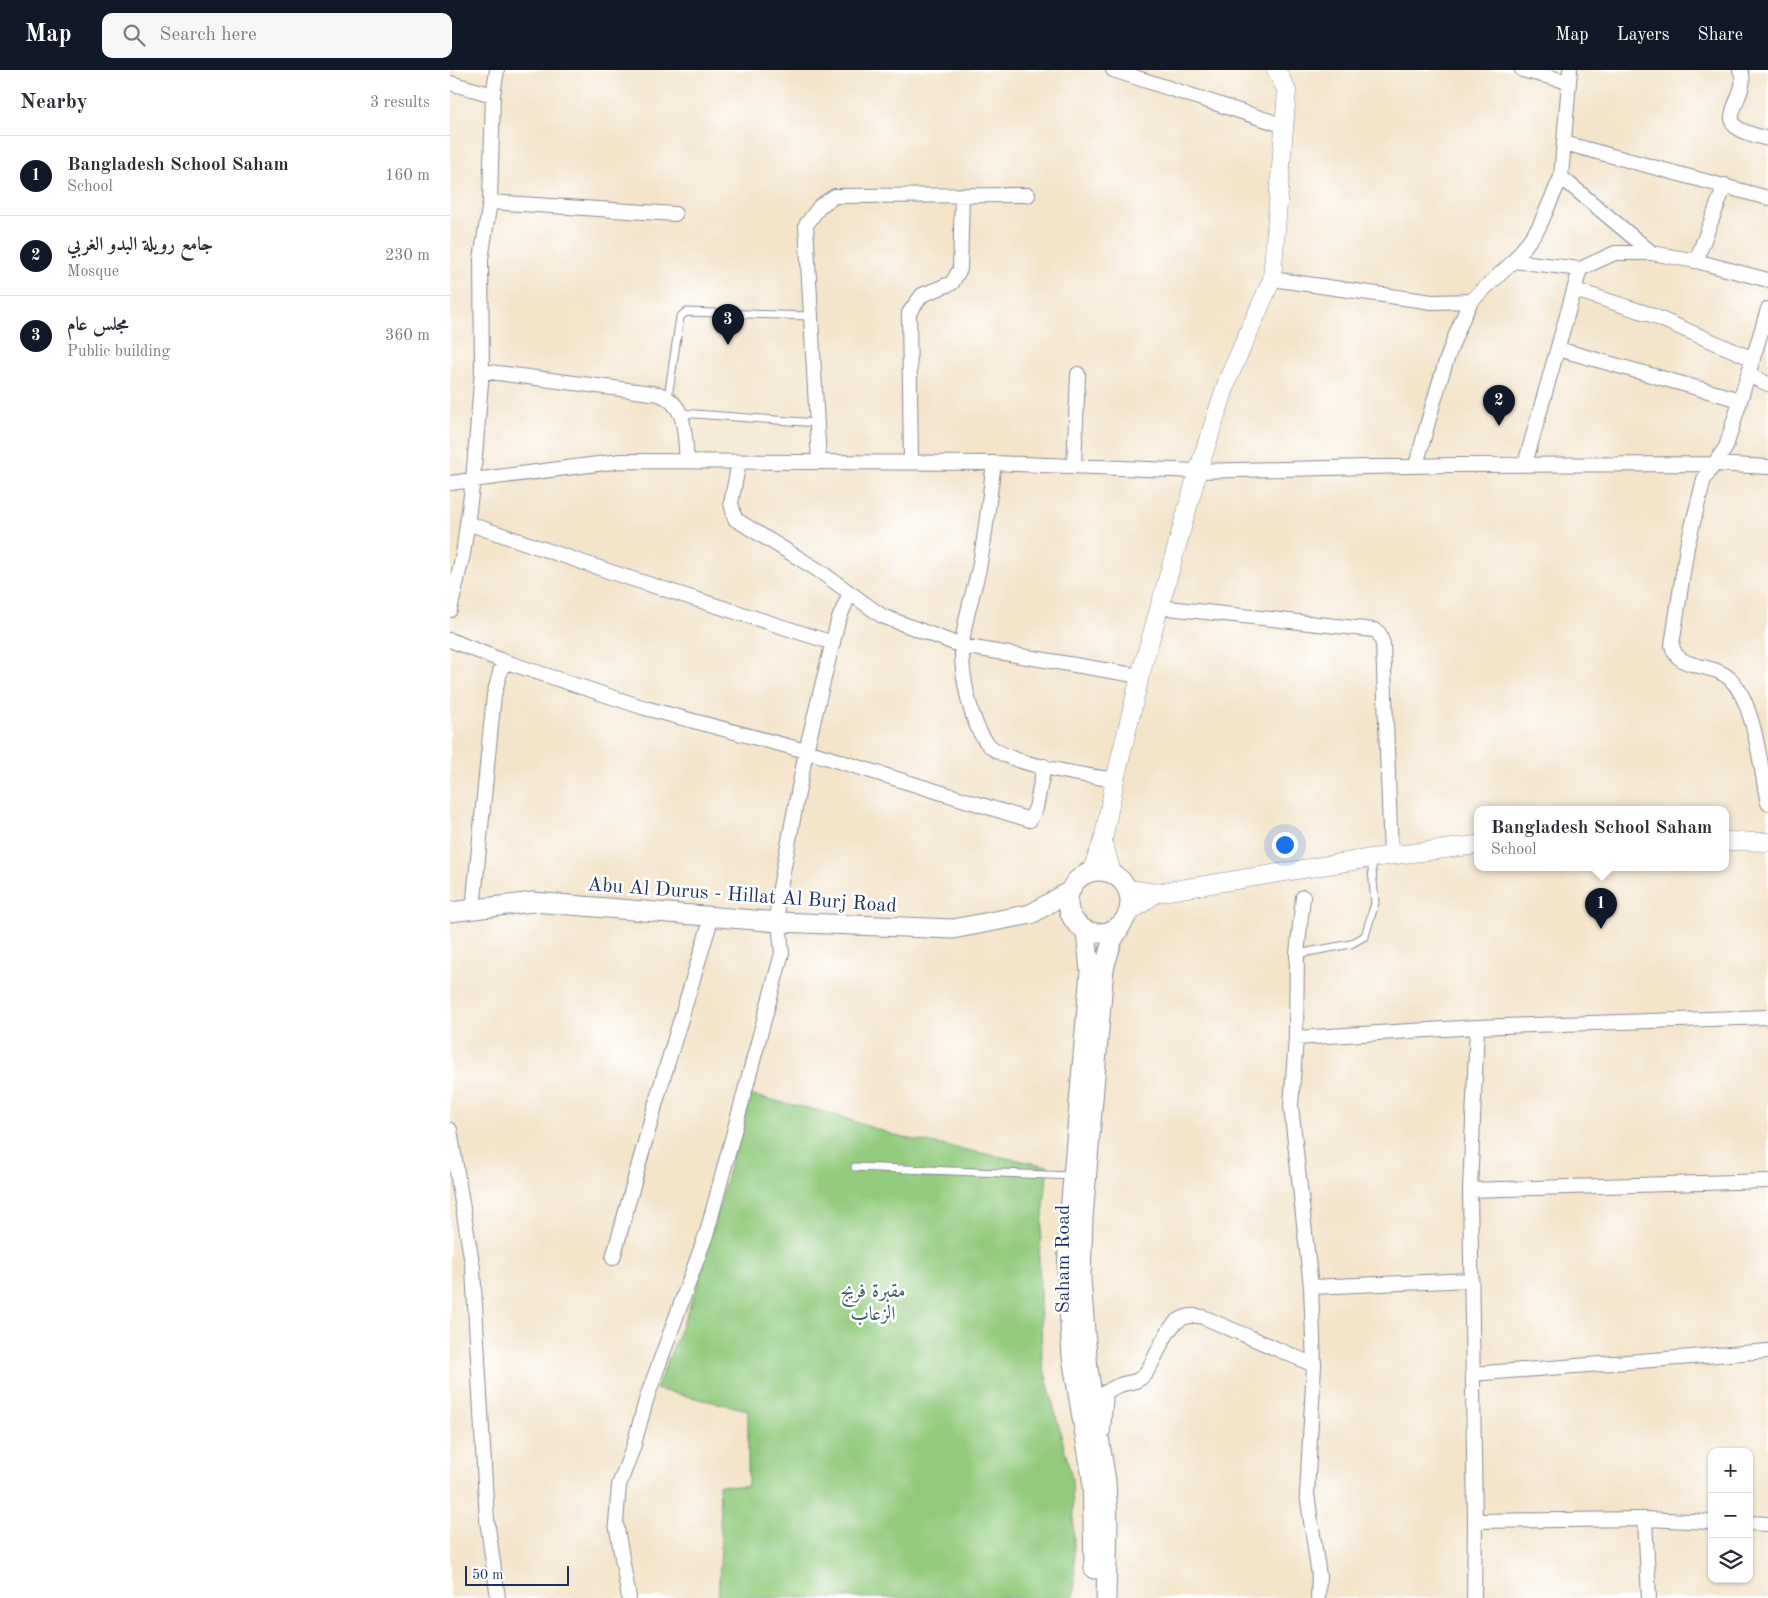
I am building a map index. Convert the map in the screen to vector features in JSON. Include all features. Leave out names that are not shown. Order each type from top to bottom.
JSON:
[{"type":"main road","points":[[1102,871],[1112,873],[1122,880],[1128,888],[1131,901],[1126,919],[1112,931],[1099,934],[1080,926],[1068,901],[1070,891],[1075,883],[1091,872],[1102,871]]},
{"type":"main road","name":"Abu Al Durus - Hillat Al Burj Road","points":[[450,912],[533,902],[779,922],[953,929],[1031,914],[1070,891]]},
{"type":"main road","name":"Abu Al Durus - Hillat Al Burj Road","points":[[1031,914],[1080,926]]},
{"type":"main road","name":"Saham Road","points":[[1106,1598],[1108,1523],[1102,1449],[1085,1339],[1081,1279],[1082,1237],[1104,969],[1112,941],[1126,919]]},
{"type":"main road","name":"Saham Road","points":[[1080,926],[1090,971],[1069,1225],[1068,1302],[1075,1385],[1092,1478],[1095,1543],[1094,1598]]},
{"type":"street","points":[[450,610],[463,554],[473,480],[482,371],[481,259],[490,202],[493,96],[497,70]]},
{"type":"street","points":[[1113,70],[1284,126]]},
{"type":"street","points":[[1091,872],[1103,841],[1115,780],[1140,676],[1198,470],[1228,379],[1272,279],[1287,91],[1276,70]]},
{"type":"street","points":[[1416,465],[1442,376],[1461,321],[1472,301],[1514,261],[1539,227],[1561,177],[1569,76],[1522,70]]},
{"type":"street","points":[[1740,70],[1744,81],[1733,114],[1733,122],[1738,128],[1768,139]]},
{"type":"street","points":[[450,83],[493,96]]},
{"type":"street","points":[[1564,143],[1768,198]]},
{"type":"street","points":[[1561,177],[1652,253]]},
{"type":"street","points":[[1696,260],[1725,185]]},
{"type":"street","points":[[819,462],[806,225],[820,206],[834,196],[1028,196]]},
{"type":"street","points":[[911,462],[909,313],[922,295],[952,283],[960,269],[962,196]]},
{"type":"street","points":[[490,202],[675,214]]},
{"type":"street","points":[[1514,261],[1580,269],[1615,253],[1652,253],[1696,260],[1768,280]]},
{"type":"street","points":[[1525,464],[1580,269]]},
{"type":"street","points":[[1272,279],[1432,302],[1472,301]]},
{"type":"street","points":[[1575,290],[1650,314],[1753,359]]},
{"type":"street","points":[[1767,315],[1726,447],[1704,479],[1687,547],[1672,645],[1676,657],[1681,661],[1714,668],[1725,674],[1734,683],[1752,726],[1768,803]]},
{"type":"street","points":[[1558,349],[1740,400]]},
{"type":"street","points":[[482,371],[659,394],[668,397],[681,413],[687,462]]},
{"type":"street","points":[[1074,466],[1078,374]]},
{"type":"street","points":[[1748,375],[1768,384]]},
{"type":"street","points":[[450,483],[622,461],[994,463],[1198,470],[1525,464],[1714,464],[1768,467]]},
{"type":"street","points":[[739,462],[731,503],[735,519],[850,593],[882,616],[962,646],[1140,676]]},
{"type":"street","points":[[994,463],[980,566],[962,646],[967,691],[973,720],[988,744],[1008,757],[1115,780]]},
{"type":"street","points":[[468,523],[624,576],[833,643]]},
{"type":"street","points":[[629,1598],[616,1523],[619,1485],[633,1448],[647,1397],[708,1232],[782,953],[777,902],[806,751],[838,621],[850,593]]},
{"type":"street","points":[[1159,607],[1374,630],[1379,633],[1383,644],[1391,855]]},
{"type":"street","points":[[450,640],[503,661],[645,708],[806,751],[1030,820],[1036,808],[1044,766]]},
{"type":"street","points":[[473,909],[494,695],[503,661]]},
{"type":"street","points":[[1103,841],[1112,873]]},
{"type":"street","points":[[1729,841],[1768,842]]},
{"type":"street","points":[[1128,888],[1156,893],[1391,855],[1474,845]]},
{"type":"street","points":[[1126,919],[1156,893]]},
{"type":"street","points":[[1303,897],[1297,954],[1296,1038],[1291,1106],[1312,1287],[1314,1365],[1307,1494],[1319,1576],[1318,1598]]},
{"type":"street","points":[[613,1258],[658,1095],[712,916]]},
{"type":"street","points":[[1296,1038],[1477,1027],[1768,1017]]},
{"type":"street","points":[[1474,1598],[1470,1190],[1477,1027]]},
{"type":"street","points":[[450,1130],[453,1168],[474,1269],[487,1520],[498,1598]]},
{"type":"street","points":[[1470,1190],[1768,1181]]},
{"type":"street","points":[[1312,1287],[1470,1280]]},
{"type":"street","points":[[1102,1449],[1106,1392],[1121,1384],[1135,1382],[1145,1374],[1159,1344],[1173,1325],[1184,1319],[1198,1316],[1203,1317],[1314,1365]]},
{"type":"street","points":[[1472,1374],[1768,1351]]},
{"type":"street","points":[[1474,1521],[1645,1519],[1708,1522]]},
{"type":"street","points":[[1645,1519],[1649,1598]]},
{"type":"street","points":[[1753,1523],[1768,1524]]},
{"type":"lane","points":[[668,397],[680,318],[686,312],[811,316]]},
{"type":"lane","points":[[681,413],[817,423]]},
{"type":"lane","points":[[1297,954],[1351,944],[1365,936],[1375,903],[1371,858]]},
{"type":"lane","points":[[855,1167],[1073,1176]]},
{"type":"green space","name":"مقبرة فريج الزعاب","points":[[749,1095],[829,1113],[900,1137],[1048,1166],[1039,1257],[1042,1361],[1072,1478],[1075,1583],[1073,1598],[718,1598],[721,1548],[719,1485],[748,1486],[748,1410],[656,1389],[697,1288]]},
{"type":"place","name":"مجلس عام","points":[[728,345]]},
{"type":"place","name":"جامع رويلة البدو الغربي","points":[[1499,426]]},
{"type":"place","name":"Bangladesh School Saham","points":[[1601,929]]}]
